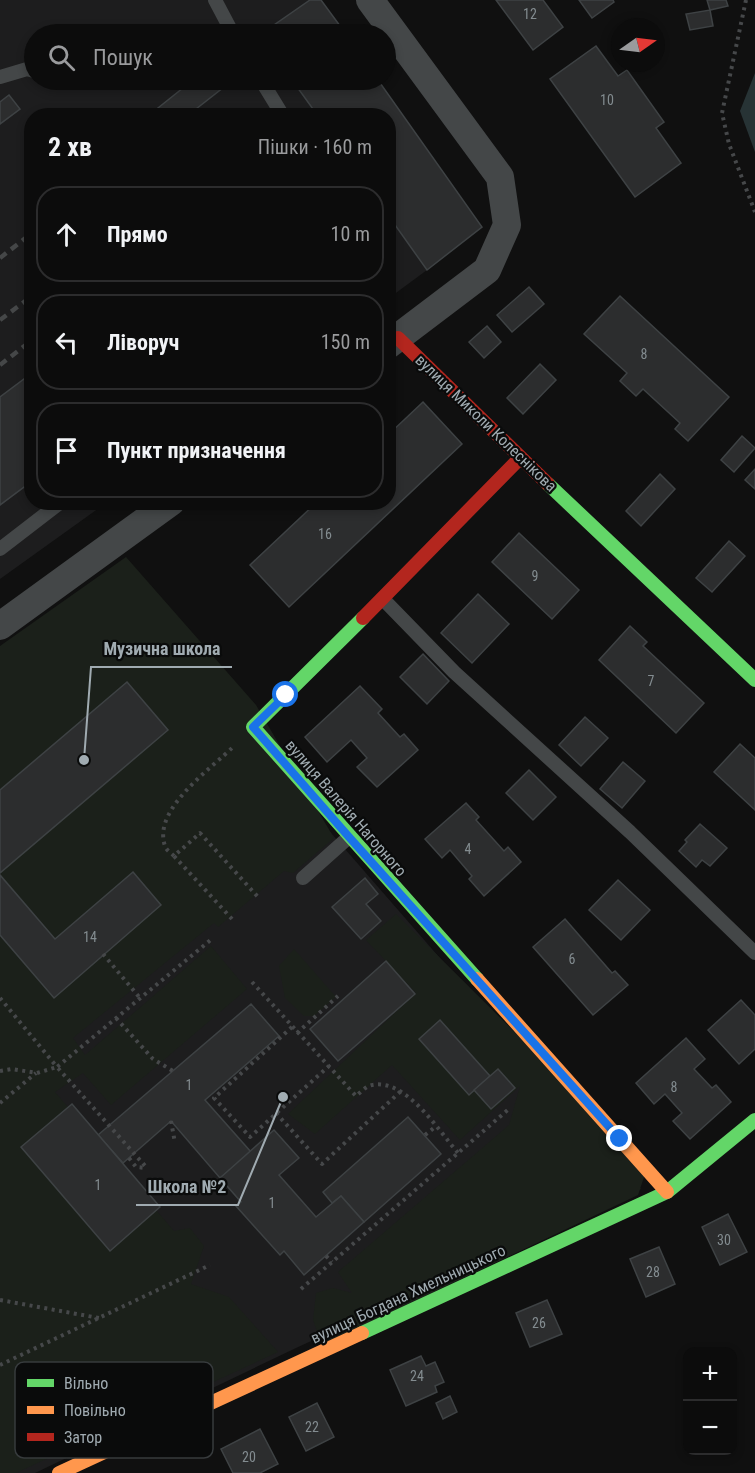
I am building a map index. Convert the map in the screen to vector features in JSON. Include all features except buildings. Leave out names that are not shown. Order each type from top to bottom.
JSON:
[{"type":"street","name":"вулиця Миколи Колеснікова","points":[[370,0],[388,24]]},
{"type":"street","name":"вулиця Миколи Колеснікова","points":[[396,35],[500,177],[507,225],[487,270],[396,339]]},
{"type":"street","name":"вулиця Миколи Колеснікова","points":[[396,344],[755,680]]},
{"type":"street","points":[[253,727],[383,599],[520,458]]},
{"type":"street","points":[[0,626],[160,510]]},
{"type":"street","name":"вулиця Валерія Нагорного","points":[[253,727],[667,1192]]},
{"type":"street","name":"вулиця Богдана Хмельницького","points":[[213,1402],[667,1192],[755,1120]]},
{"type":"street","name":"вулиця Богдана Хмельницького","points":[[59,1473],[91,1458]]},
{"type":"lane","points":[[215,0],[226,24]]},
{"type":"lane","points":[[0,77],[24,70]]},
{"type":"lane","points":[[267,90],[278,108]]},
{"type":"lane","points":[[0,549],[51,510]]},
{"type":"lane","points":[[383,599],[454,672],[630,832],[755,953]]},
{"type":"lane","points":[[303,878],[349,837]]},
{"type":"path","points":[[746,0],[722,113],[729,144],[755,212]]},
{"type":"path","points":[[232,919],[165,847],[163,826],[180,796],[253,727]]},
{"type":"path","points":[[174,856],[200,833],[258,897]]},
{"type":"path","points":[[0,1104],[37,1073],[57,1067],[213,938]]},
{"type":"path","points":[[103,954],[140,998]]},
{"type":"path","points":[[252,982],[356,1096],[370,1085],[385,1085],[401,1091],[412,1099],[458,1153]]},
{"type":"path","points":[[297,1033],[339,996]]},
{"type":"path","points":[[0,998],[57,1067],[147,1168],[136,1167],[129,1158]]},
{"type":"path","points":[[116,1018],[153,1059],[173,1071]]},
{"type":"path","points":[[292,1027],[214,1098],[250,1137],[329,1066]]},
{"type":"path","points":[[0,1071],[37,1073]]},
{"type":"path","points":[[276,1113],[322,1164],[401,1091]]},
{"type":"path","points":[[301,1289],[510,1108]]},
{"type":"path","points":[[171,1121],[176,1143]]},
{"type":"path","points":[[426,1136],[435,1126]]},
{"type":"path","points":[[326,1256],[332,1262]]},
{"type":"path","points":[[0,1365],[210,1265]]},
{"type":"path","points":[[0,1300],[100,1318]]},
{"type":"shaded area","points":[[0,0],[310,0],[275,24],[24,24],[24,90],[299,90],[313,108],[24,108],[24,510],[96,510],[0,579]]},
{"type":"shaded area","points":[[755,73],[755,152],[740,111]]},
{"type":"shaded area","points":[[396,226],[427,270],[396,293]]},
{"type":"shaded area","points":[[126,557],[256,705],[334,838],[293,873],[284,871],[218,927],[214,923],[73,1038],[85,1055],[211,946],[247,989],[111,1105],[83,1073],[55,1092],[174,1231],[190,1228],[204,1246],[191,1284],[229,1297],[278,1352],[213,1382],[213,1362],[15,1362],[15,1458],[48,1458],[16,1473],[0,1473],[0,646]]},
{"type":"shaded area","points":[[318,818],[641,1189],[213,1388],[213,1362],[15,1362],[15,1458],[66,1458],[35,1473],[0,1473],[0,1013]]},
{"type":"shaded area","points":[[396,914],[648,1165],[638,1195],[322,1345],[313,1320],[316,1293],[333,1288],[352,1293],[338,1272],[509,1125],[520,1086],[460,1140],[392,1065],[315,1134],[288,1114],[416,993],[366,940]]},
{"type":"shaded area","points":[[294,949],[336,997],[314,1016],[304,1016],[285,998],[279,966]]},
{"type":"railway","points":[[0,258],[24,239]]},
{"type":"railway","points":[[0,320],[24,302]]},
{"type":"railway","points":[[0,365],[24,346]]},
{"type":"traffic: fast","points":[[548,484],[755,680]]},
{"type":"traffic: fast","points":[[363,618],[253,727],[477,979]]},
{"type":"traffic: fast","points":[[362,1333],[667,1192],[755,1120]]},
{"type":"traffic: slow","points":[[477,979],[667,1192]]},
{"type":"traffic: slow","points":[[213,1402],[362,1333]]},
{"type":"traffic: slow","points":[[59,1473],[91,1458]]},
{"type":"traffic: jam","points":[[398,338],[548,484]]},
{"type":"traffic: jam","points":[[363,618],[520,458]]},
{"type":"place","name":"Музична школа","points":[[84,760]]},
{"type":"place","name":"Школа №2","points":[[283,1097]]},
{"type":"route","points":[[286,695],[253,727],[620,1139]]}]
